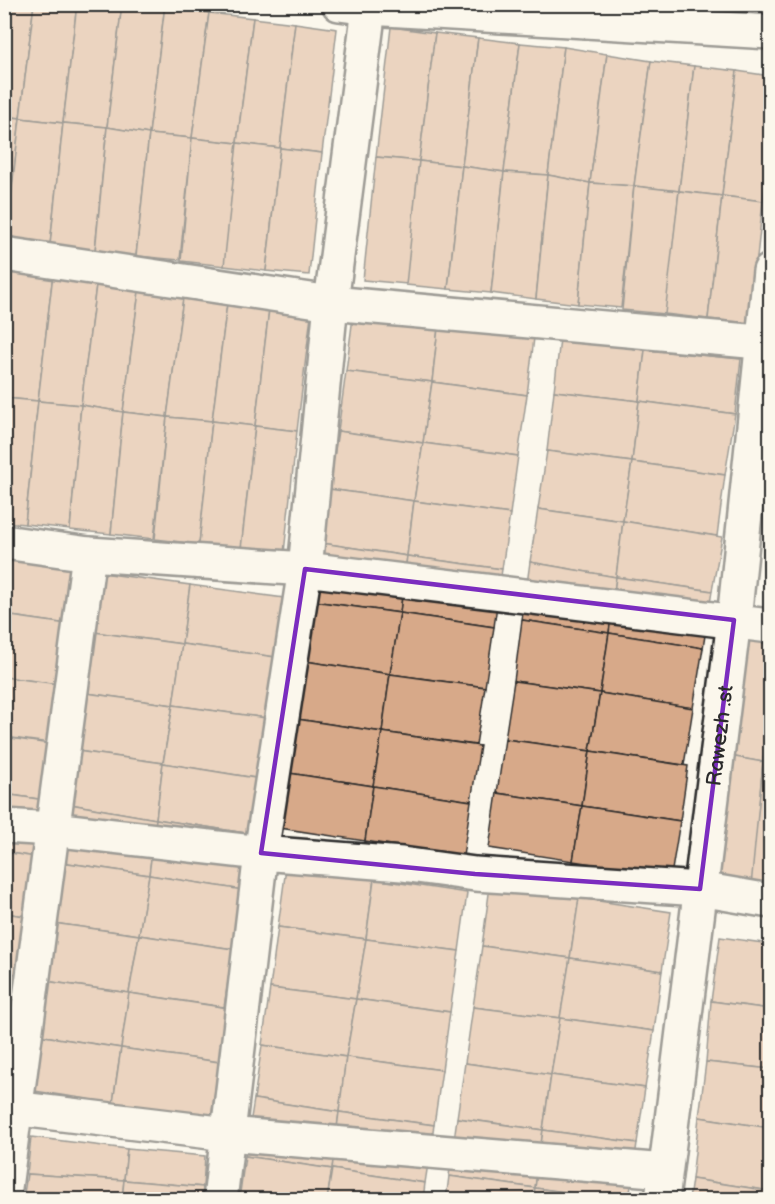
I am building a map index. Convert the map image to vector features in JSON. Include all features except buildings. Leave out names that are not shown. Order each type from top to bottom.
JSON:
[{"type":"street","points":[[220,1200],[261,853],[305,569],[331,303],[347,6],[771,32]]},
{"type":"street","points":[[4,254],[331,303],[766,343]]},
{"type":"street","name":"Rawezh .st","points":[[664,1185],[734,620],[766,343],[771,271]]},
{"type":"street","points":[[4,542],[89,554],[305,569],[771,626]]},
{"type":"street","points":[[4,1195],[10,1107],[52,829],[89,554]]},
{"type":"street","points":[[4,826],[52,829],[261,853],[402,864],[475,874],[700,889],[771,901]]},
{"type":"street","points":[[10,1107],[664,1185]]},
{"type":"highlighted area","points":[[305,569],[734,620],[700,889],[475,874],[261,853]]}]
